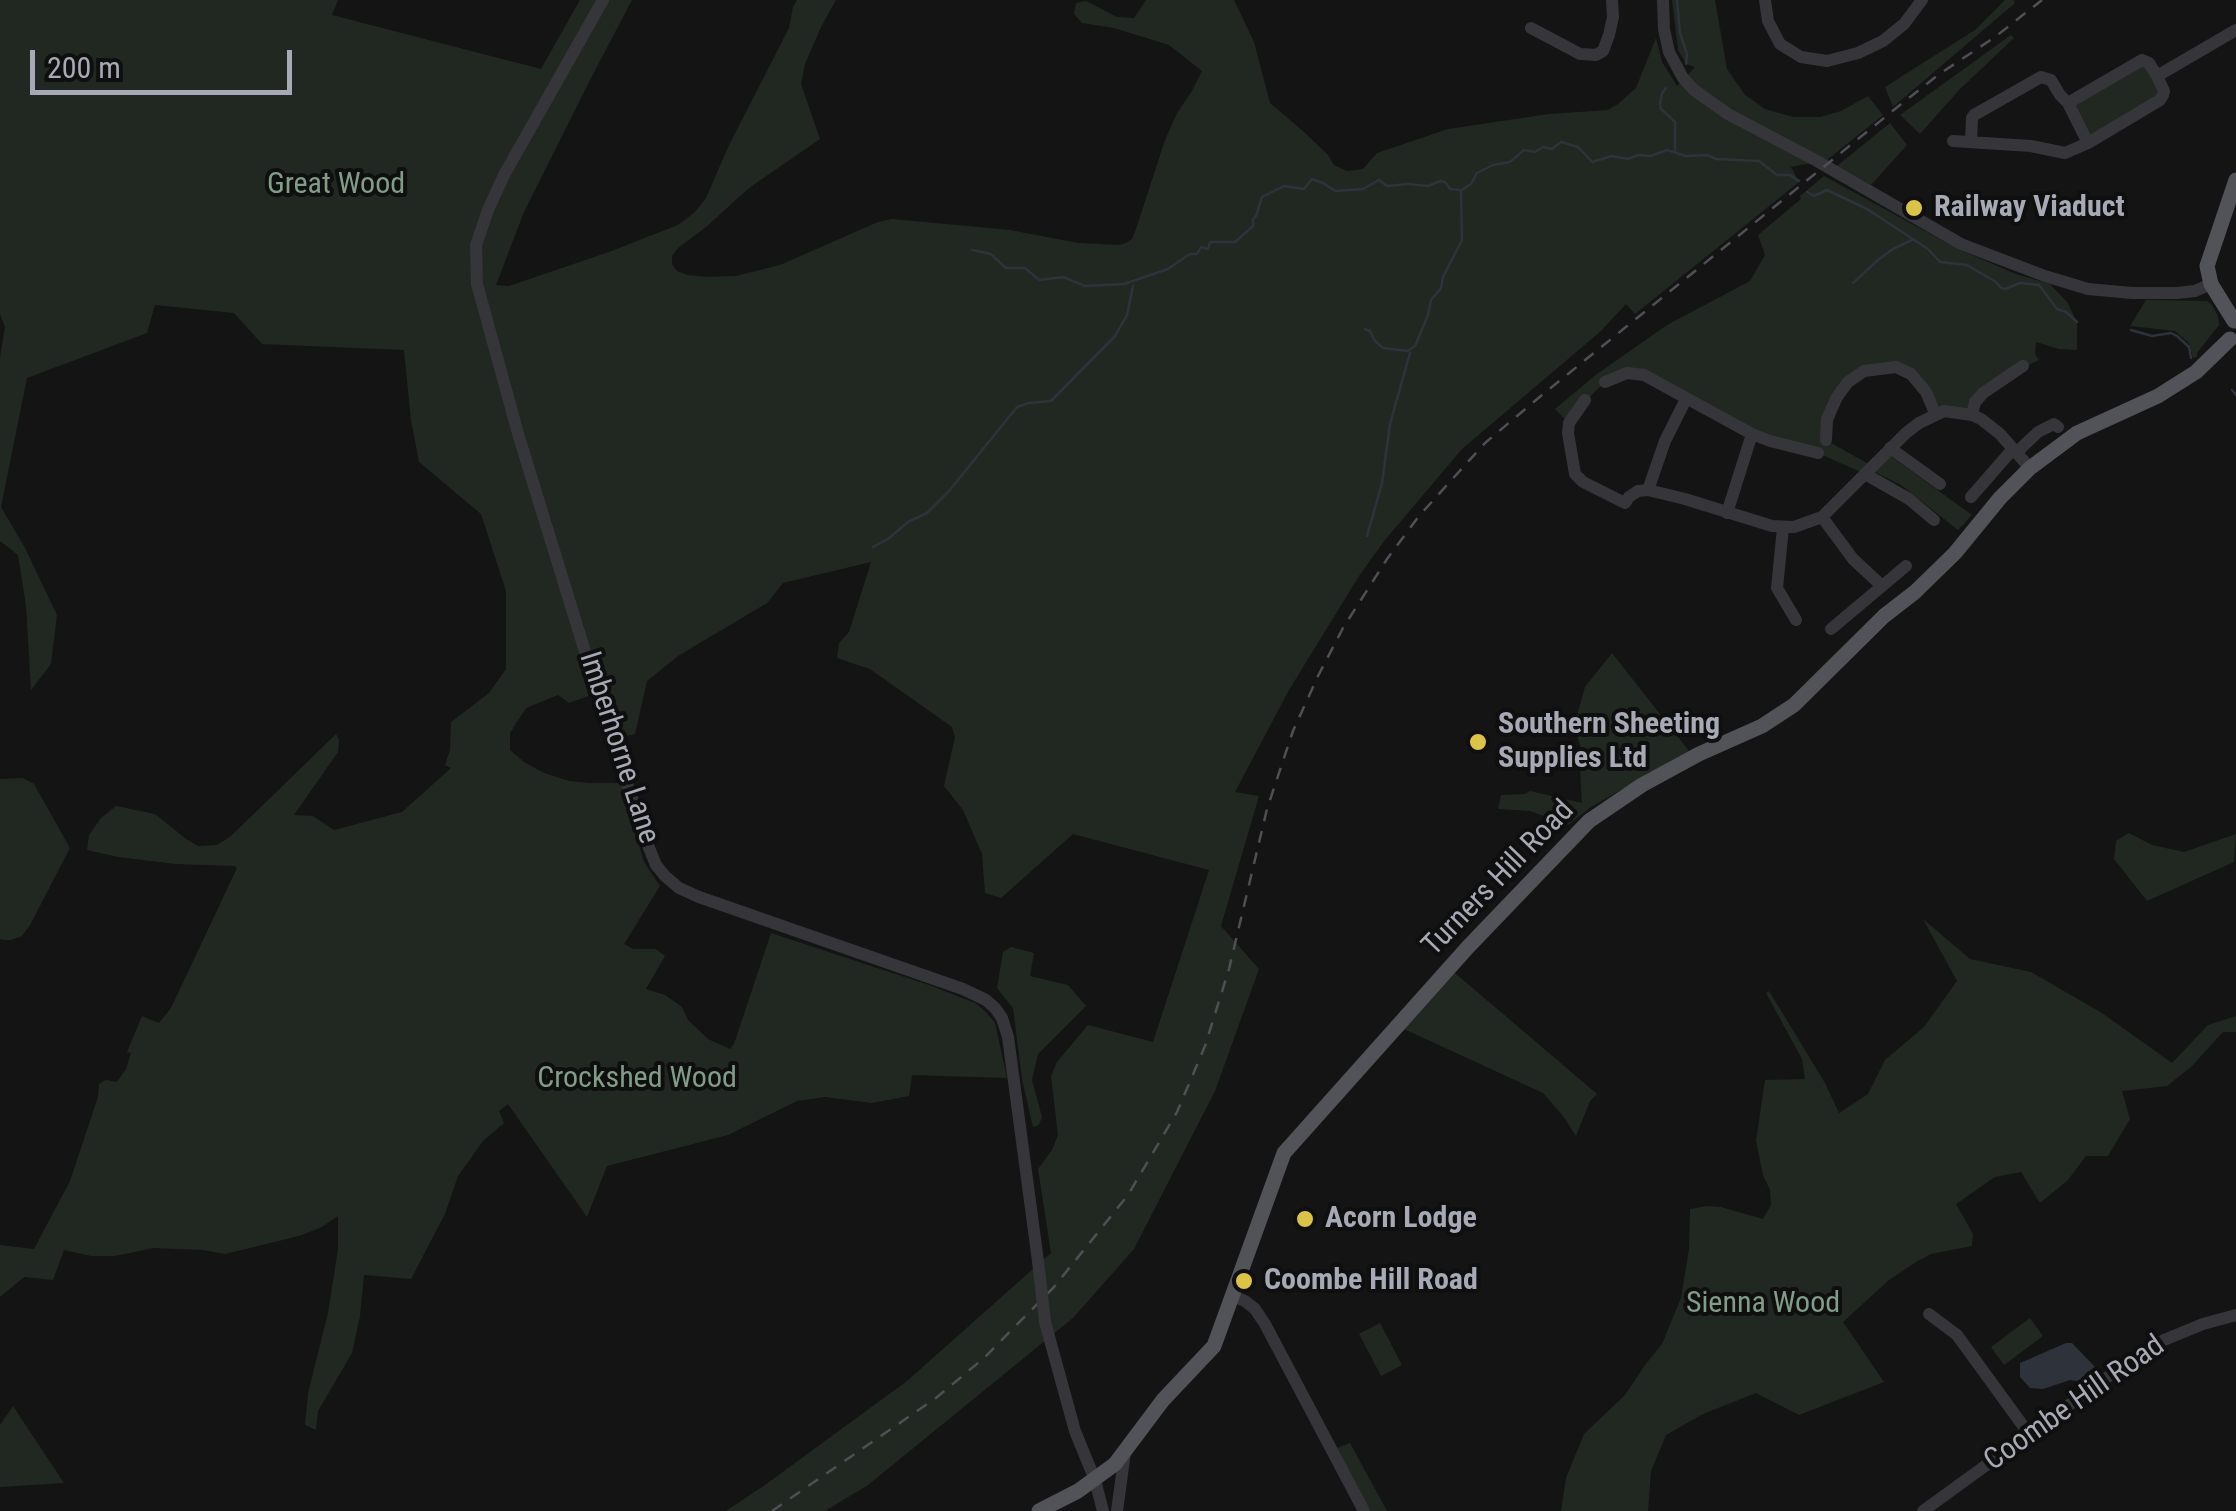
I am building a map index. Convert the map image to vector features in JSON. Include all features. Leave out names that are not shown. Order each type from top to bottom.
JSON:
[{"type":"main road","points":[[2233,340],[2227,332],[2235,321],[2211,284],[2208,256],[2236,180]]},
{"type":"main road","name":"Turners Hill Road","points":[[1040,1511],[1096,1480],[1115,1464],[1163,1400],[1214,1346],[1284,1153],[1524,887],[1589,821],[1642,784],[1762,726],[1794,706],[1884,616],[1955,553],[2030,468],[2077,433],[2158,396],[2233,340]]},
{"type":"street","name":"Imberhorne Lane","points":[[603,0],[488,210],[476,246],[477,284],[519,437],[645,838],[664,876],[689,893],[963,989],[986,1000],[1002,1018],[1008,1037],[1045,1322],[1075,1431],[1096,1480],[1103,1511]]},
{"type":"street","points":[[1542,29],[1580,54],[1596,56],[1609,35],[1612,0]]},
{"type":"street","points":[[1663,0],[1669,52],[1694,90],[1728,114],[1961,244],[2088,288],[2178,294],[2211,284]]},
{"type":"street","points":[[1765,0],[1768,21],[1780,44],[1801,57],[1826,61],[1858,53],[1883,41],[1904,24],[1922,0]]},
{"type":"street","points":[[2157,76],[2236,30]]},
{"type":"street","points":[[1953,141],[2031,146],[2065,153],[2160,100],[2164,91],[2148,62],[2142,60],[2068,103]]},
{"type":"street","points":[[1971,142],[1974,114],[2041,77],[2051,80],[2068,103],[2088,142]]},
{"type":"street","points":[[1972,415],[1975,402],[1983,393],[2022,366]]},
{"type":"street","points":[[1604,382],[1628,372],[1644,376],[1770,441],[1821,439],[1830,410],[1848,382],[1864,371],[1896,367],[1910,374],[1926,392],[1935,414]]},
{"type":"street","points":[[1648,490],[1665,441],[1686,399]]},
{"type":"street","points":[[1584,400],[1568,423],[1575,474],[1583,482],[1625,503],[1638,491],[1648,490],[1783,528],[1822,517],[1918,423],[1944,411],[1972,415],[2000,434],[2030,468]]},
{"type":"street","points":[[1972,497],[2038,432],[2054,424],[2058,427]]},
{"type":"street","points":[[1727,512],[1752,434]]},
{"type":"street","points":[[1890,448],[1940,484]]},
{"type":"street","points":[[1865,474],[1908,499],[1934,520]]},
{"type":"street","points":[[1822,517],[1881,586]]},
{"type":"street","points":[[1783,528],[1777,588],[1796,620]]},
{"type":"street","points":[[1831,630],[1906,566]]},
{"type":"street","points":[[1234,1296],[1255,1309],[1364,1511]]},
{"type":"street","points":[[1928,1314],[1957,1334],[2029,1434]]},
{"type":"street","name":"Coombe Hill Road","points":[[1923,1511],[2124,1365],[2164,1340],[2236,1315]]},
{"type":"street","points":[[1117,1511],[1124,1452]]},
{"type":"green space","points":[[0,0],[338,0],[332,15],[541,69],[580,0],[632,0],[524,212],[496,285],[509,286],[678,225],[695,212],[706,198],[789,28],[797,0],[836,0],[805,64],[801,84],[820,139],[749,188],[678,248],[672,256],[677,271],[708,277],[736,276],[780,265],[892,219],[1010,230],[1078,243],[1126,243],[1136,229],[1165,140],[1202,71],[1169,45],[1082,23],[1074,14],[1076,3],[1086,1],[1117,17],[1134,18],[1146,0],[1234,0],[1254,42],[1270,103],[1328,155],[1334,165],[1347,171],[1363,169],[1377,153],[1448,129],[1608,110],[1636,88],[1656,38],[1662,62],[1677,86],[1695,67],[1686,64],[1678,50],[1672,0],[1715,0],[1727,69],[1745,95],[1765,109],[1793,117],[1820,117],[1868,96],[1883,115],[1827,160],[1791,167],[1799,182],[1635,314],[1626,304],[1601,331],[1462,449],[1359,576],[1289,690],[1235,792],[1259,796],[1221,926],[1259,969],[1215,1091],[1134,1249],[1073,1318],[868,1485],[825,1511],[726,1511],[907,1381],[1051,1253],[1038,1169],[1058,1135],[1051,1076],[1057,1062],[1088,1025],[1153,1042],[1209,870],[1073,834],[1001,898],[985,893],[982,854],[963,810],[944,786],[955,737],[952,727],[870,669],[837,658],[839,643],[849,632],[871,562],[783,583],[767,603],[678,656],[647,681],[635,734],[618,738],[602,691],[569,703],[558,695],[526,708],[510,733],[510,750],[544,773],[569,781],[621,783],[644,862],[660,886],[624,944],[633,949],[656,949],[665,956],[646,989],[665,995],[682,1007],[688,1020],[708,1039],[730,1049],[734,1044],[771,933],[975,1003],[995,1023],[1007,1078],[912,1075],[909,1096],[872,1103],[825,1097],[797,1101],[728,1135],[607,1166],[587,1217],[508,1104],[499,1111],[504,1123],[483,1141],[458,1176],[445,1214],[411,1279],[364,1275],[352,1353],[318,1411],[316,1430],[305,1425],[308,1393],[328,1313],[338,1249],[338,1216],[299,1236],[225,1254],[154,1248],[115,1256],[91,1256],[64,1250],[53,1280],[24,1277],[0,1297],[0,1245],[34,1249],[70,1181],[99,1084],[106,1080],[117,1082],[126,1069],[131,1053],[127,1052],[142,1016],[159,1023],[171,1008],[237,868],[176,864],[87,850],[89,835],[101,818],[116,806],[155,814],[198,846],[217,845],[336,734],[338,752],[294,815],[313,816],[334,830],[402,812],[451,768],[445,765],[451,722],[489,693],[506,669],[506,591],[481,514],[419,462],[404,350],[262,344],[234,313],[155,305],[147,333],[27,378],[1,507],[57,615],[51,664],[31,690],[26,606],[18,555],[0,541],[0,357],[5,327],[0,314]]},
{"type":"green space","points":[[2005,0],[2015,3],[1893,107],[1885,87],[1975,30]]},
{"type":"green space","points":[[2011,35],[2014,38],[1920,134],[1900,115]]},
{"type":"green space","points":[[2137,67],[2145,67],[2159,88],[2158,95],[2089,134],[2075,107],[2077,103]]},
{"type":"green space","points":[[1890,123],[1907,145],[1871,185],[1837,166]]},
{"type":"green space","points":[[1824,176],[1958,249],[2050,284],[2067,302],[2077,322],[2077,350],[2036,342],[2039,360],[2006,376],[1972,415],[1935,413],[1926,392],[1896,367],[1848,382],[1826,440],[1872,466],[1865,474],[1818,453],[1770,441],[1644,375],[1605,382],[1566,420],[1555,409],[1667,325],[1750,281],[1765,255],[1758,235]]},
{"type":"green space","points":[[2146,300],[2207,301],[2218,316],[2219,325],[2193,358],[2189,343],[2175,331],[2130,326]]},
{"type":"green space","points":[[1889,455],[1972,515],[1958,530],[1901,485],[1873,471]]},
{"type":"green space","points":[[1612,653],[1689,751],[1591,807],[1568,825],[1530,811],[1498,809],[1501,795],[1530,791],[1582,803],[1580,767],[1586,765],[1574,726],[1585,687]]},
{"type":"green space","points":[[23,778],[34,784],[70,848],[30,925],[22,936],[4,940],[0,939],[0,779]]},
{"type":"green space","points":[[2129,833],[2152,845],[2184,852],[2236,834],[2234,862],[2147,901],[2114,859],[2116,841]]},
{"type":"green space","name":"Sienna Wood","points":[[1923,919],[1970,959],[2031,972],[2102,1013],[2172,1063],[2208,1025],[2236,1016],[2236,1032],[2223,1032],[2167,1086],[2122,1091],[2130,1119],[2108,1156],[2086,1156],[2068,1180],[2040,1203],[2021,1172],[1995,1177],[1956,1204],[1973,1234],[1972,1246],[1931,1254],[1916,1262],[1889,1280],[1843,1322],[1884,1382],[1799,1415],[1756,1393],[1703,1414],[1666,1435],[1651,1471],[1648,1511],[1561,1511],[1566,1478],[1584,1434],[1625,1395],[1662,1344],[1681,1298],[1689,1249],[1690,1209],[1721,1207],[1763,1219],[1771,1205],[1756,1141],[1765,1080],[1805,1079],[1802,1059],[1766,993],[1769,991],[1825,1083],[1839,1113],[1868,1094],[1885,1060],[1924,1027],[1957,981]]},
{"type":"green space","points":[[1011,947],[1034,953],[1030,976],[1068,985],[1086,1006],[1038,1054],[1032,1080],[1042,1117],[1039,1125],[1033,1127],[1013,1008],[997,988],[1003,952]]},
{"type":"green space","points":[[1455,973],[1597,1094],[1590,1101],[1576,1136],[1543,1093],[1404,1029]]},
{"type":"green space","points":[[2030,1318],[2043,1336],[2004,1365],[1991,1347]]},
{"type":"green space","points":[[1380,1323],[1402,1365],[1381,1376],[1359,1334]]},
{"type":"green space","points":[[13,1406],[64,1483],[0,1487],[0,1425]]},
{"type":"green space","points":[[1350,1443],[1387,1511],[1370,1511],[1337,1448]]},
{"type":"shaded area","points":[[2072,1343],[2098,1370],[2083,1382],[2070,1380],[2043,1389],[2030,1388],[2020,1377],[2020,1363]]},
{"type":"waterway","points":[[1677,0],[1686,64]]},
{"type":"waterway","points":[[1666,88],[1660,104],[1675,122],[1675,150]]},
{"type":"waterway","points":[[1462,190],[1477,173],[1493,165],[1510,162],[1524,150],[1552,149],[1561,142],[1578,147],[1592,162],[1612,156],[1651,156],[1667,150],[1686,156],[1759,161],[1777,175],[1790,175],[1799,181]]},
{"type":"waterway","points":[[972,250],[991,254],[1006,268],[1025,268],[1039,280],[1063,277],[1085,286],[1124,284],[1168,269],[1190,254],[1197,254],[1201,247],[1208,249],[1210,242],[1235,242],[1253,226],[1262,197],[1284,186],[1304,189],[1312,179],[1335,191],[1363,189],[1379,180],[1387,186],[1428,186],[1440,181],[1450,189],[1461,190]]},
{"type":"waterway","points":[[1807,192],[1814,196],[1827,190],[1867,209],[1928,249],[1940,262],[1967,265],[2001,288],[2020,283],[2039,285],[2057,309],[2077,322]]},
{"type":"waterway","points":[[1365,329],[1383,348],[1408,351],[1415,346],[1431,300],[1441,288],[1462,240],[1461,192]]},
{"type":"waterway","points":[[1853,283],[1893,249],[1912,240]]},
{"type":"waterway","points":[[873,547],[927,513],[1017,407],[1051,401],[1115,336],[1127,315],[1133,286]]},
{"type":"waterway","points":[[2131,330],[2152,336],[2171,333],[2189,347],[2191,358]]},
{"type":"waterway","points":[[1367,536],[1382,483],[1390,424],[1410,353]]},
{"type":"waterway","points":[[2232,390],[2236,395]]},
{"type":"railway","points":[[772,1511],[936,1398],[984,1358],[1054,1287],[1128,1195],[1177,1112],[1205,1046],[1229,969],[1267,809],[1293,731],[1343,628],[1419,516],[1485,443],[1542,395],[1900,105],[2042,0]]},
{"type":"place","name":"Railway Viaduct","points":[[1914,208]]},
{"type":"place","name":"Southern Sheeting Supplies Ltd","points":[[1478,742]]},
{"type":"place","name":"Acorn Lodge","points":[[1305,1219]]},
{"type":"place","name":"Coombe Hill Road","points":[[1244,1281]]},
{"type":"park label","name":"Great Wood","points":[[336,185]]},
{"type":"park label","name":"Crockshed Wood","points":[[637,1079]]}]
